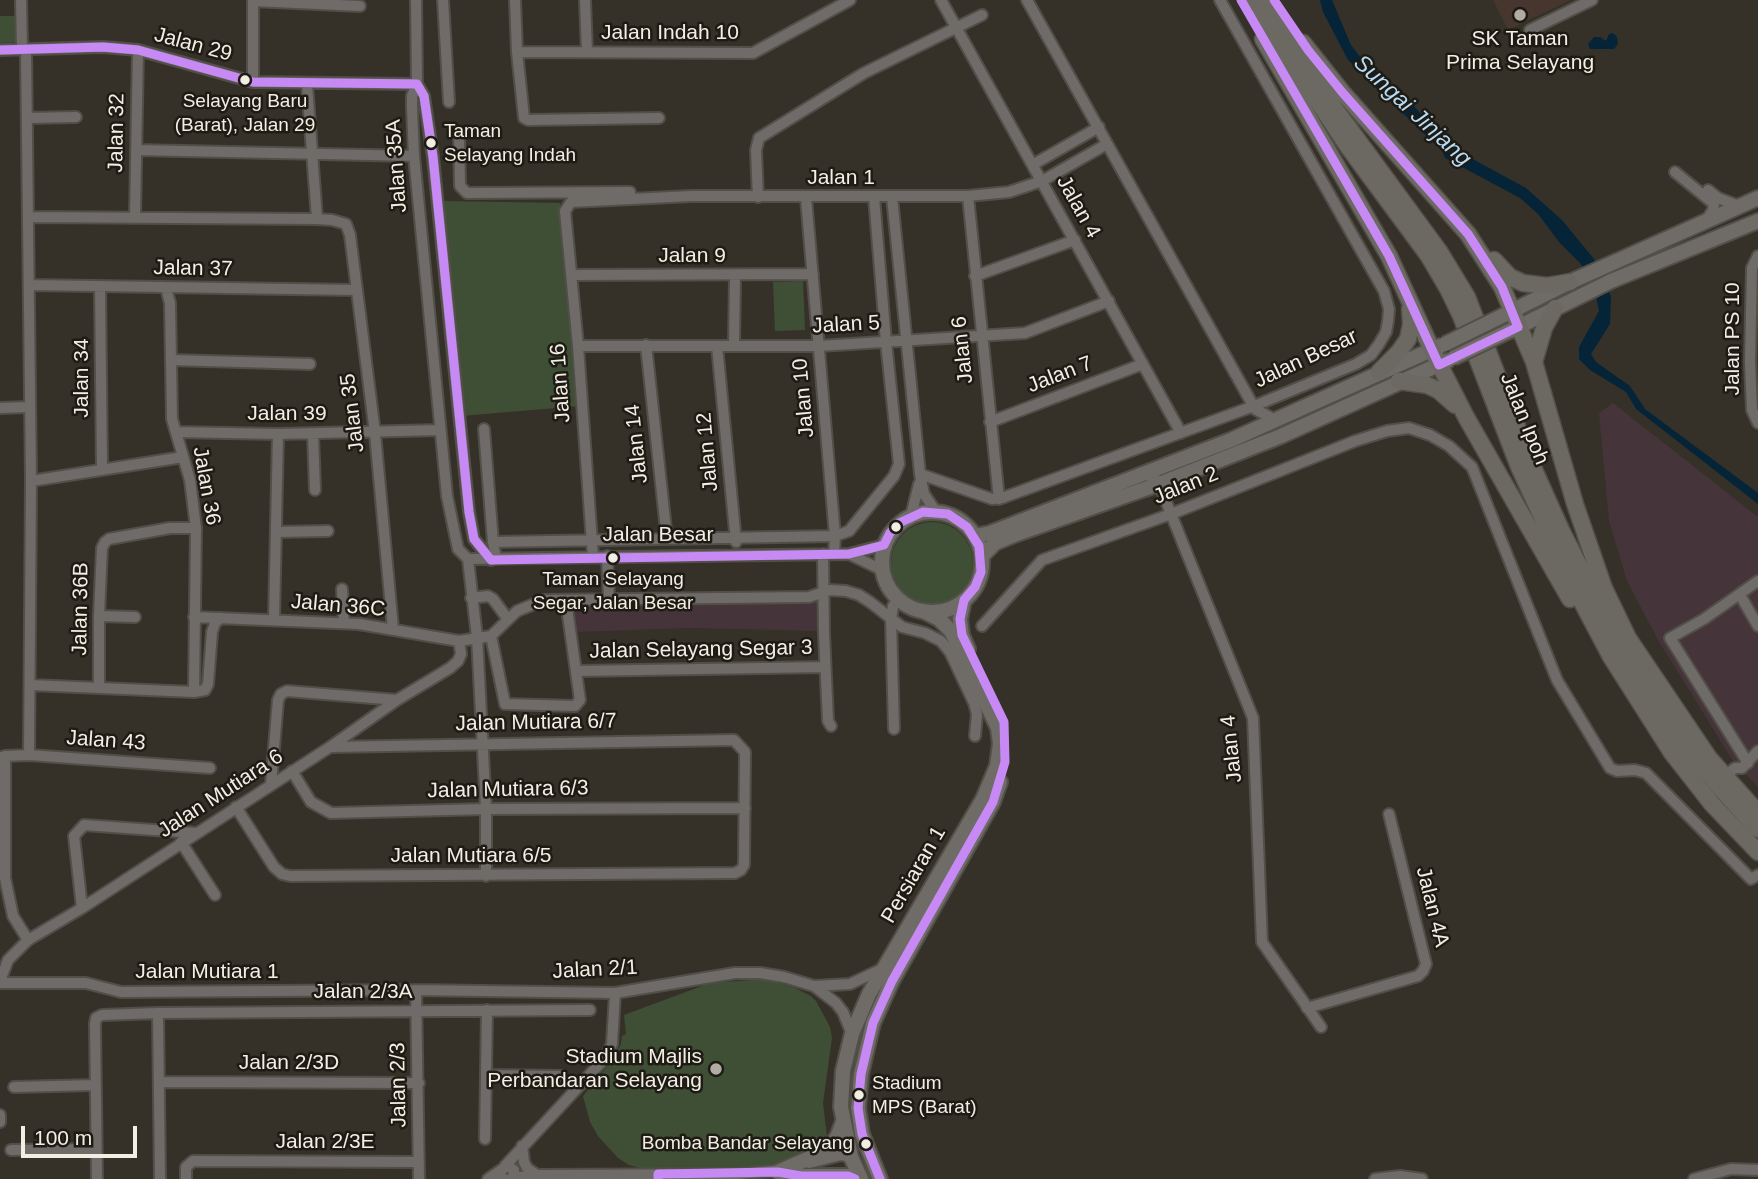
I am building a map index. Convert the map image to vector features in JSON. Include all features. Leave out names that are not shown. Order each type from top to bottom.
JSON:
[{"type":"highway","points":[[1241,0],[1389,256],[1406,295],[1446,362],[1466,417],[1590,635],[1629,696],[1672,753]]},
{"type":"highway","name":"Jalan Ipoh","points":[[1250,0],[1349,148],[1428,255],[1447,289],[1461,316],[1519,467],[1573,585],[1611,657],[1672,753],[1712,804],[1758,852]]},
{"type":"highway","name":"Jalan Ipoh","points":[[1265,0],[1335,109],[1450,267],[1493,361],[1531,463],[1568,544],[1622,650],[1685,744],[1758,829]]},
{"type":"highway","points":[[1274,0],[1308,50],[1342,92],[1504,272],[1518,281],[1537,286],[1574,290]]},
{"type":"highway","points":[[1468,233],[1495,276],[1513,329],[1534,362],[1591,552],[1604,588],[1630,642]]},
{"type":"highway","points":[[1379,372],[1408,339],[1411,314],[1406,295]]},
{"type":"highway","points":[[1534,362],[1544,328],[1555,308]]},
{"type":"highway","points":[[1493,361],[1550,488],[1630,642],[1695,738],[1729,782],[1758,813]]},
{"type":"highway","points":[[1399,382],[1414,382],[1438,390],[1466,417]]},
{"type":"main road","points":[[982,556],[995,543],[1014,535],[1159,484],[1281,436],[1446,362],[1555,308],[1574,290],[1758,198]]},
{"type":"main road","points":[[1607,274],[1758,221]]},
{"type":"main road","name":"Jalan Besar","points":[[975,536],[990,533],[1251,431],[1507,314],[1574,290]]},
{"type":"main road","points":[[936,512],[958,519],[975,536],[982,556],[981,572],[975,587],[964,600],[952,607],[923,611],[900,600],[891,591],[882,570],[884,545],[895,527],[911,516],[936,512]]},
{"type":"main road","name":"Persiaran 1","points":[[880,1179],[862,1134],[858,1108],[860,1084],[873,1023],[892,981],[993,802],[1007,749],[1004,722],[962,635],[960,619],[964,600]]},
{"type":"main road","name":"Persiaran 1","points":[[861,1179],[851,1157],[841,1107],[852,1034],[884,968],[983,799],[996,766],[1000,744],[998,728],[951,631],[939,619],[923,611]]},
{"type":"main road","points":[[843,1081],[860,1084]]},
{"type":"main road","points":[[778,1172],[831,1146],[843,1121]]},
{"type":"main road","points":[[851,1157],[860,1162],[872,1179]]},
{"type":"main road","points":[[778,1172],[822,1178],[848,1176],[855,1179]]},
{"type":"street","points":[[21,0],[28,118],[31,481],[29,755]]},
{"type":"street","points":[[416,0],[417,84]]},
{"type":"street","points":[[443,0],[449,102]]},
{"type":"street","points":[[515,0],[522,113],[528,120],[659,118]]},
{"type":"street","points":[[585,0],[587,52]]},
{"type":"street","name":"Jalan Indah 10","points":[[517,52],[753,53],[850,0]]},
{"type":"street","name":"Jalan 4","points":[[941,0],[1181,433]]},
{"type":"street","points":[[1027,0],[1254,407],[1275,420]]},
{"type":"street","name":"Jalan Besar","points":[[999,499],[1254,407],[1356,364],[1371,355],[1386,332],[1389,309],[1384,291],[1220,0]]},
{"type":"street","points":[[1530,30],[1592,0]]},
{"type":"street","points":[[253,82],[253,1],[336,2],[360,6]]},
{"type":"street","points":[[758,197],[756,150],[760,138],[864,73],[982,15]]},
{"type":"street","name":"Jalan 29","points":[[0,50],[103,47],[138,50],[253,82],[417,84]]},
{"type":"street","name":"Jalan 32","points":[[135,217],[138,50]]},
{"type":"street","points":[[307,84],[317,219]]},
{"type":"street","name":"Jalan 35A","points":[[417,84],[412,96],[414,156],[447,496],[456,542],[460,554],[468,559]]},
{"type":"street","name":"Jalan 35A","points":[[417,84],[424,96],[433,157],[469,512],[474,539],[494,560]]},
{"type":"street","points":[[28,118],[76,117]]},
{"type":"street","points":[[1034,164],[1099,127]]},
{"type":"street","points":[[459,134],[460,186],[467,193],[684,191],[691,196]]},
{"type":"street","name":"Jalan 1","points":[[567,206],[578,201],[691,196],[892,197],[968,196],[1009,192],[1041,181],[1107,144]]},
{"type":"street","points":[[136,150],[414,156]]},
{"type":"street","points":[[1678,170],[1714,204],[1704,223]]},
{"type":"street","points":[[1689,180],[1718,198],[1739,206]]},
{"type":"street","name":"Jalan 6","points":[[968,196],[999,499]]},
{"type":"street","points":[[493,542],[835,536],[849,531],[898,470],[874,197]]},
{"type":"street","points":[[892,197],[920,474],[924,494],[936,512]]},
{"type":"street","name":"Jalan 10","points":[[806,198],[835,536],[822,592],[828,721],[831,726]]},
{"type":"street","name":"Jalan 16","points":[[567,206],[565,211],[593,556]]},
{"type":"street","name":"Jalan 35","points":[[28,217],[317,219],[346,224],[350,235],[375,433],[393,629]]},
{"type":"street","points":[[975,276],[1074,240]]},
{"type":"street","name":"Jalan PS 10","points":[[1758,256],[1752,268],[1754,353],[1750,396],[1758,423]]},
{"type":"street","name":"Jalan 9","points":[[571,275],[813,274]]},
{"type":"street","points":[[734,345],[735,275]]},
{"type":"street","name":"Jalan 37","points":[[29,285],[357,290]]},
{"type":"street","name":"Jalan 34","points":[[100,286],[102,470]]},
{"type":"street","name":"Jalan 36","points":[[166,288],[170,303],[172,419],[190,480],[196,528],[194,692]]},
{"type":"street","name":"Jalan 5","points":[[578,346],[819,346],[1025,333],[1108,301]]},
{"type":"street","name":"Jalan 14","points":[[646,345],[667,538]]},
{"type":"street","name":"Jalan 12","points":[[717,346],[737,555]]},
{"type":"street","points":[[171,360],[310,364]]},
{"type":"street","name":"Jalan 7","points":[[990,422],[1143,364]]},
{"type":"street","points":[[0,408],[29,407]]},
{"type":"street","points":[[1251,431],[1254,407]]},
{"type":"street","name":"Jalan 2","points":[[982,626],[1042,560],[1171,514],[1355,441],[1387,431],[1409,428],[1430,435],[1449,446],[1472,467],[1557,680],[1610,768],[1646,773],[1751,878],[1758,875]]},
{"type":"street","points":[[484,429],[494,560]]},
{"type":"street","name":"Jalan 39","points":[[176,432],[313,434],[440,430]]},
{"type":"street","points":[[274,620],[278,434]]},
{"type":"street","points":[[313,434],[315,490]]},
{"type":"street","points":[[31,481],[183,457]]},
{"type":"street","points":[[920,474],[999,499]]},
{"type":"street","points":[[911,516],[920,474]]},
{"type":"street","points":[[1144,474],[1155,478],[1159,484]]},
{"type":"street","name":"Jalan 4","points":[[1159,484],[1254,718],[1262,942],[1321,1027]]},
{"type":"street","name":"Jalan 36B","points":[[99,687],[99,616],[102,548],[105,542],[170,528],[196,528]]},
{"type":"street","points":[[276,532],[328,531]]},
{"type":"street","name":"Jalan Besar","points":[[468,559],[849,554],[884,545]]},
{"type":"street","name":"Jalan Besar","points":[[849,554],[882,570]]},
{"type":"street","points":[[607,556],[610,600]]},
{"type":"street","points":[[468,559],[477,637],[486,809],[486,876]]},
{"type":"street","points":[[1745,765],[1670,638],[1758,581]]},
{"type":"street","points":[[342,589],[344,623]]},
{"type":"street","points":[[566,601],[580,700],[575,706],[505,704],[491,636],[517,611],[544,600],[809,597],[830,590],[859,595],[902,627],[925,633],[941,641],[950,652],[974,703],[977,714],[975,736]]},
{"type":"street","points":[[1740,595],[1758,626]]},
{"type":"street","points":[[471,598],[488,596],[507,618]]},
{"type":"street","points":[[894,729],[891,620],[893,606],[900,600]]},
{"type":"street","points":[[99,616],[135,617]]},
{"type":"street","name":"Jalan 36C","points":[[194,617],[344,623],[459,641],[491,636]]},
{"type":"street","points":[[30,685],[194,692],[205,690],[208,684],[212,632],[220,618]]},
{"type":"street","name":"Jalan Mutiara 6","points":[[0,982],[8,960],[28,940],[82,908],[458,661],[462,648],[459,641]]},
{"type":"street","name":"Jalan Selayang Segar 3","points":[[577,671],[825,667]]},
{"type":"street","points":[[271,785],[278,700],[281,694],[287,691],[397,700]]},
{"type":"street","name":"Jalan Mutiara 6/7","points":[[330,747],[734,740],[745,752],[745,808]]},
{"type":"street","points":[[1729,782],[1735,768],[1745,765],[1758,751]]},
{"type":"street","name":"Jalan 43","points":[[3,757],[29,755],[210,768]]},
{"type":"street","points":[[3,757],[5,878],[13,916],[28,940]]},
{"type":"street","name":"Jalan Mutiara 6/3","points":[[292,771],[311,802],[331,813],[486,809],[745,808]]},
{"type":"street","name":"Jalan Mutiara 6/5","points":[[236,807],[274,867],[282,874],[290,876],[735,873],[744,865],[745,808]]},
{"type":"street","name":"Jalan 4A","points":[[1307,1008],[1418,976],[1426,964],[1389,814]]},
{"type":"street","points":[[82,908],[74,836],[84,825],[196,833]]},
{"type":"street","points":[[181,842],[215,895]]},
{"type":"street","name":"Jalan 2/1","points":[[416,990],[615,993],[735,973],[772,975],[814,986],[850,984],[884,968]]},
{"type":"street","name":"Jalan Mutiara 1","points":[[0,982],[86,983],[121,992],[416,990]]},
{"type":"street","name":"Jalan 2/1","points":[[814,986],[836,1003],[852,1034]]},
{"type":"street","name":"Jalan 2/3","points":[[416,990],[419,1179]]},
{"type":"street","points":[[507,1175],[522,1146],[606,1057],[612,1044],[615,993]]},
{"type":"street","points":[[485,1139],[487,1010]]},
{"type":"street","name":"Jalan 2/3A","points":[[96,1085],[96,1018],[102,1015],[590,1010]]},
{"type":"street","points":[[158,1013],[160,1179]]},
{"type":"street","points":[[487,1075],[561,1076]]},
{"type":"street","name":"Jalan 2/3D","points":[[160,1082],[419,1083]]},
{"type":"street","points":[[14,1087],[96,1085],[97,1179]]},
{"type":"street","points":[[0,1115],[0,1122]]},
{"type":"street","points":[[522,1146],[524,1162],[537,1175]]},
{"type":"street","points":[[10,1150],[96,1149]]},
{"type":"street","points":[[488,1179],[507,1175],[739,1176],[778,1172],[841,1155],[851,1157]]},
{"type":"street","name":"Jalan 2/3E","points":[[186,1179],[188,1163],[419,1162]]},
{"type":"street","points":[[1694,1179],[1731,1169],[1758,1170]]},
{"type":"street","points":[[1375,1179],[1400,1176],[1422,1179]]},
{"type":"shaded area","name":"SK Taman Prima Selayang","points":[[1493,0],[1571,0],[1508,30]]},
{"type":"shaded area","points":[[1613,403],[1758,517],[1758,787],[1733,761],[1658,640],[1627,581],[1609,521],[1599,413]]},
{"type":"shaded area","points":[[819,601],[820,631],[690,628],[575,632],[570,605]]},
{"type":"green space","points":[[0,16],[16,16],[18,42],[0,43]]},
{"type":"green space","points":[[443,201],[560,203],[579,406],[461,416]]},
{"type":"green space","points":[[803,281],[805,330],[775,331],[773,282]]},
{"type":"green space","points":[[932,522],[948,525],[961,534],[970,547],[973,563],[970,579],[961,592],[948,601],[932,604],[916,601],[903,592],[894,579],[891,563],[894,547],[903,534],[916,525]]},
{"type":"green space","name":"Stadium Majlis Perbandaran Selayang","points":[[764,979],[793,987],[811,996],[830,1027],[832,1038],[823,1103],[827,1136],[822,1145],[783,1164],[749,1168],[640,1168],[618,1158],[598,1136],[590,1122],[583,1096],[610,1063],[621,1044],[622,1036],[626,1034],[624,1015],[710,983]]},
{"type":"water","name":"Sungai Jinjang","points":[[1320,0],[1332,0],[1351,45],[1364,62],[1405,97],[1456,150],[1526,188],[1562,220],[1594,259],[1611,296],[1610,324],[1591,354],[1596,362],[1630,386],[1645,409],[1758,493],[1758,504],[1636,409],[1626,392],[1590,370],[1579,359],[1579,347],[1599,311],[1596,296],[1581,264],[1559,242],[1538,214],[1520,198],[1445,158],[1442,151],[1348,60],[1323,12]]},
{"type":"water","points":[[1613,33],[1618,44],[1614,49],[1590,49],[1588,44],[1594,37],[1606,41],[1609,34]]},
{"type":"transit line","points":[[1241,0],[1389,256],[1439,365],[1518,327],[1502,287],[1468,234],[1342,92],[1308,50],[1274,0]]},
{"type":"transit line","points":[[0,50],[103,47],[138,50],[253,82],[417,84],[424,96],[433,157],[469,512],[474,539],[491,560],[849,554],[884,545],[899,523],[923,512],[948,514],[967,527],[979,546],[981,572],[975,587],[964,600],[960,619],[962,635],[1004,722],[1005,762],[993,802],[892,981],[873,1023],[861,1074],[858,1108],[862,1134],[880,1179]]},
{"type":"transit line","points":[[658,1179],[658,1174],[778,1172],[801,1176],[848,1176],[855,1179]]},
{"type":"place","name":"SK Taman Prima Selayang","points":[[1520,15]]},
{"type":"place","name":"Selayang Baru (Barat), Jalan 29","points":[[245,80]]},
{"type":"place","name":"Taman Selayang Indah","points":[[431,143]]},
{"type":"place","name":"Taman Selayang Segar, Jalan Besar","points":[[613,558]]},
{"type":"place","name":"Stadium Majlis Perbandaran Selayang","points":[[716,1069]]},
{"type":"place","name":"Stadium MPS (Barat)","points":[[859,1095]]},
{"type":"place","name":"Bomba Bandar Selayang","points":[[866,1144]]}]
